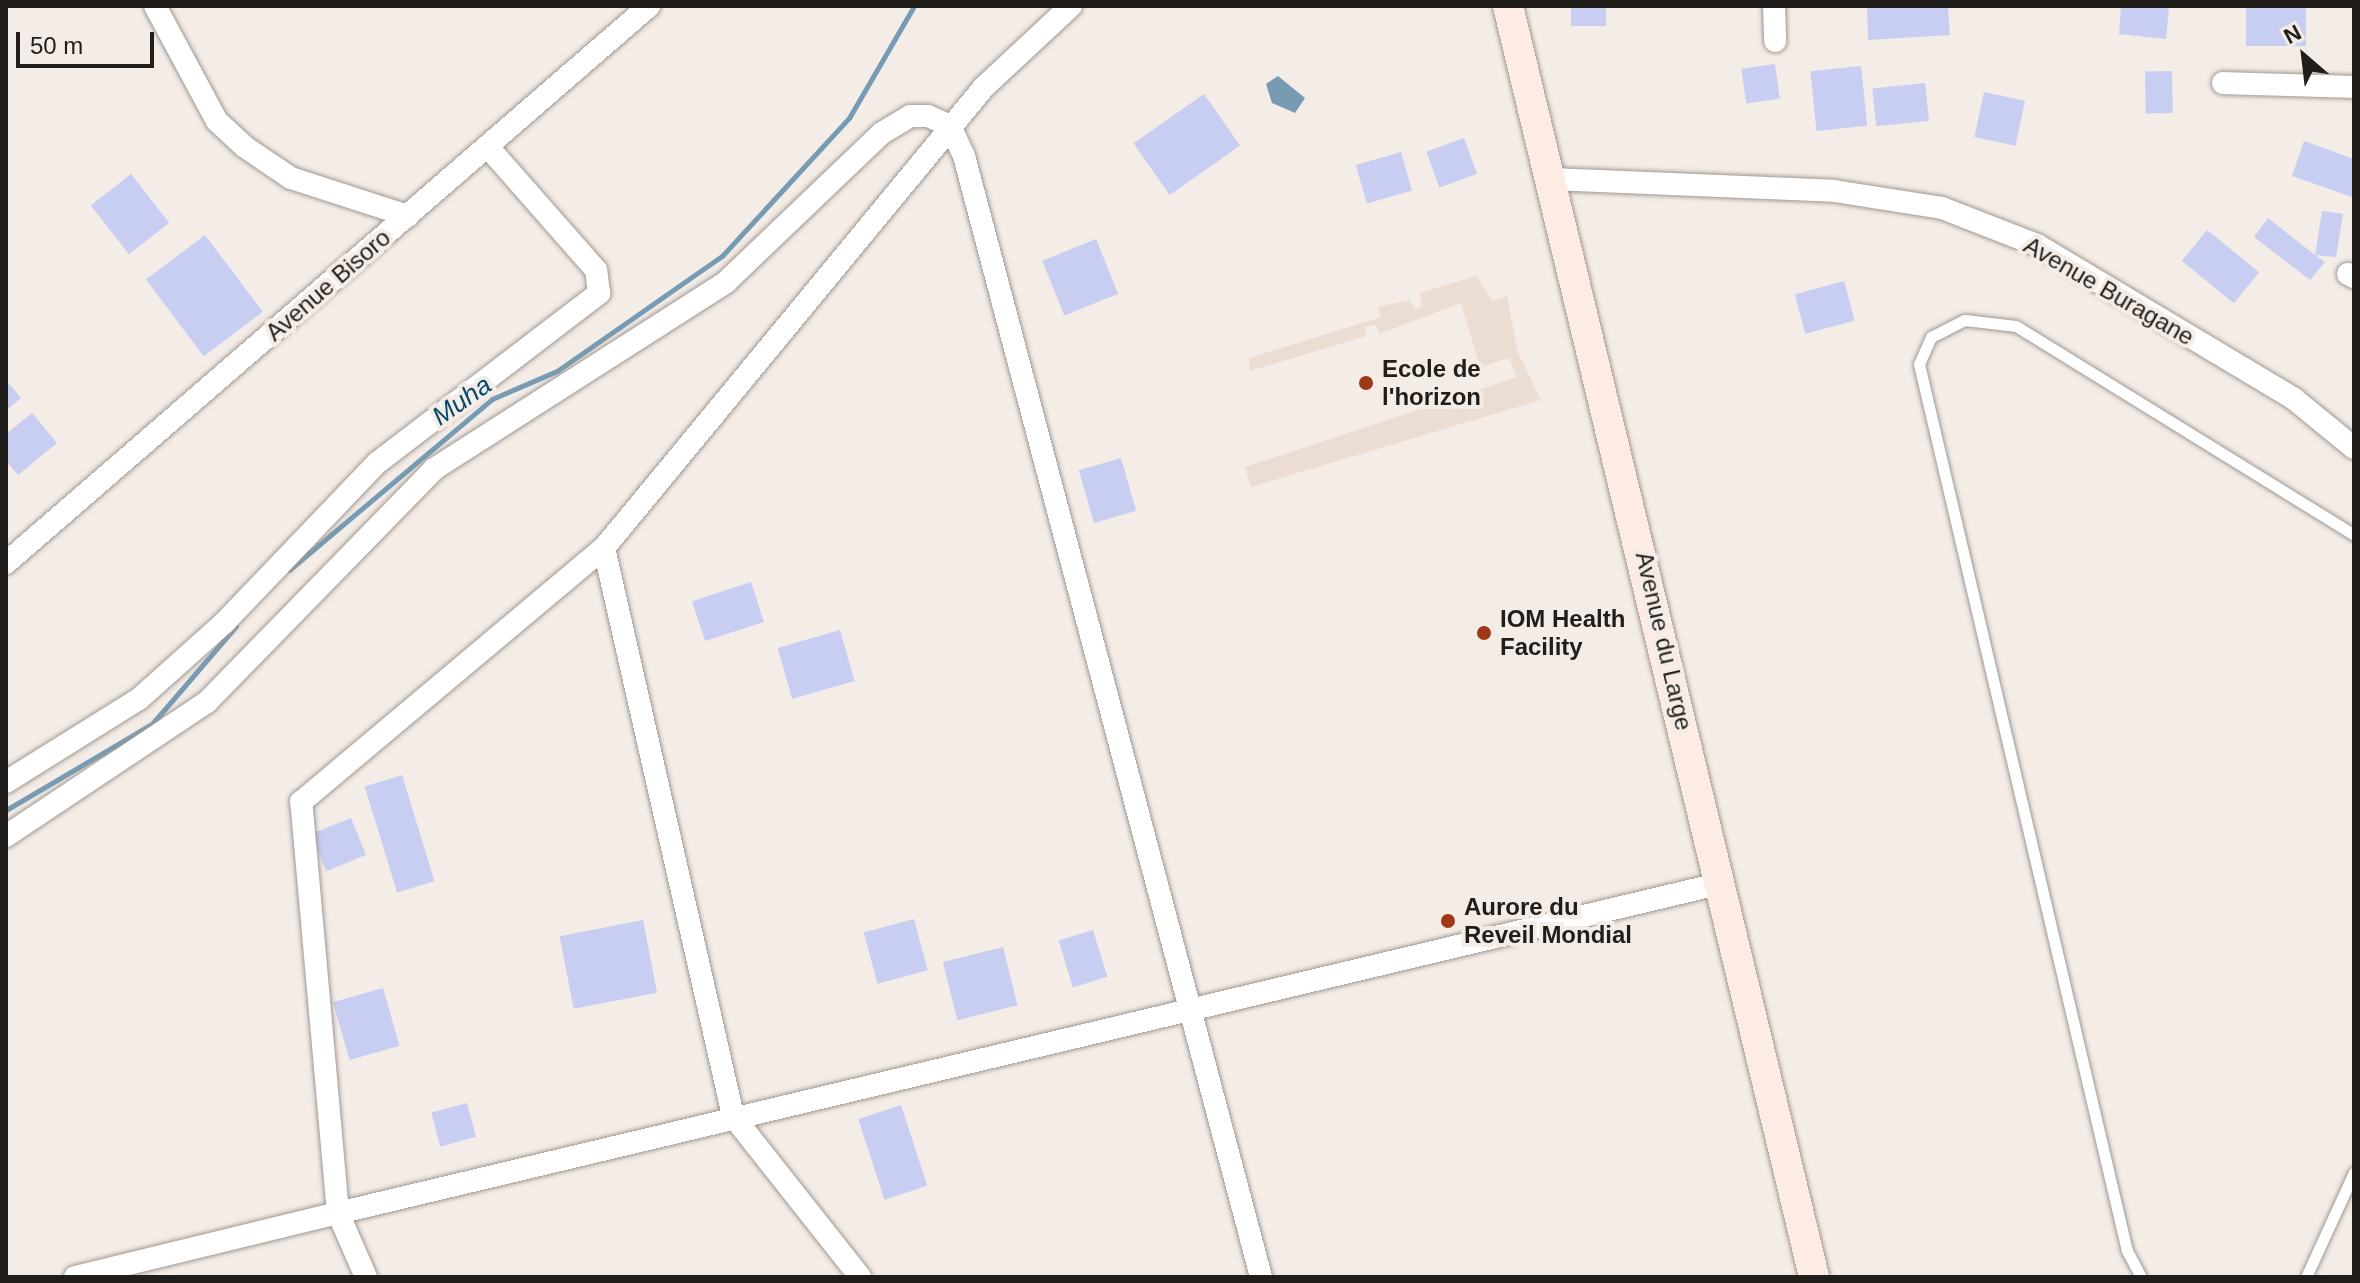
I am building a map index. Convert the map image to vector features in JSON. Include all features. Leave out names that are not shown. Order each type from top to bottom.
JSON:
[{"type":"main road","name":"Avenue du Large","points":[[1508,6],[1814,1277]]},
{"type":"street","points":[[155,6],[212,112],[245,147],[291,178],[408,216]]},
{"type":"street","name":"Avenue Bisoro","points":[[6,563],[489,148],[649,6]]},
{"type":"street","points":[[366,1277],[338,1213],[299,807],[604,548],[950,126],[1071,6]]},
{"type":"street","points":[[1774,6],[1775,41]]},
{"type":"street","points":[[2223,83],[2354,87]]},
{"type":"street","points":[[6,836],[207,702],[434,469],[726,282],[897,121],[928,116],[950,126]]},
{"type":"street","points":[[950,126],[1261,1277]]},
{"type":"street","points":[[6,782],[139,699],[225,622],[377,463],[599,293],[596,270],[489,148]]},
{"type":"street","name":"Avenue Buragane","points":[[1551,179],[1834,191],[1942,208],[2037,245],[2294,399],[2354,448]]},
{"type":"street","points":[[604,548],[733,1116],[860,1277]]},
{"type":"street","points":[[75,1277],[733,1116],[1718,884]]},
{"type":"lane","points":[[2141,1277],[2127,1251],[1919,364],[1931,337],[1965,320],[2016,326],[2354,535]]},
{"type":"lane","points":[[2306,1277],[2354,1172]]},
{"type":"shaded area","points":[[1476,276],[1492,301],[1507,296],[1518,353],[1541,400],[1251,487],[1245,467],[1517,377],[1509,358],[1480,367],[1461,303],[1379,334],[1376,325],[1365,327],[1366,336],[1250,371],[1249,358],[1381,317],[1378,307],[1409,300],[1415,309],[1422,306],[1420,293]]},
{"type":"water","points":[[1278,76],[1305,98],[1295,113],[1272,103],[1266,84]]},
{"type":"building","points":[[1571,6],[1606,6],[1606,26],[1571,26]]},
{"type":"building","points":[[1867,6],[1948,6],[1950,35],[1868,40]]},
{"type":"building","points":[[2121,6],[2169,6],[2166,39],[2119,34]]},
{"type":"building","points":[[2246,6],[2306,6],[2306,46],[2246,46]]},
{"type":"building","points":[[1775,64],[1780,99],[1746,103],[1741,69]]},
{"type":"building","points":[[1861,66],[1867,126],[1817,131],[1810,71]]},
{"type":"building","points":[[2145,71],[2172,71],[2173,113],[2146,113]]},
{"type":"building","points":[[1925,83],[1929,121],[1876,126],[1872,89]]},
{"type":"building","points":[[1984,92],[2025,101],[2016,146],[1974,137]]},
{"type":"building","points":[[1204,94],[1240,146],[1170,195],[1134,143]]},
{"type":"building","points":[[1464,138],[1477,174],[1439,187],[1426,152]]},
{"type":"building","points":[[2304,141],[2354,159],[2352,197],[2292,176]]},
{"type":"building","points":[[1401,152],[1412,190],[1367,203],[1356,165]]},
{"type":"building","points":[[131,174],[169,223],[129,254],[91,205]]},
{"type":"building","points":[[2322,211],[2343,214],[2336,257],[2315,255]]},
{"type":"building","points":[[2268,218],[2325,262],[2310,280],[2254,237]]},
{"type":"building","points":[[2207,230],[2259,272],[2234,303],[2182,261]]},
{"type":"building","points":[[205,235],[263,312],[204,356],[146,280]]},
{"type":"building","points":[[1096,239],[1118,294],[1064,315],[1042,261]]},
{"type":"building","points":[[1844,281],[1855,321],[1805,334],[1795,294]]},
{"type":"building","points":[[6,380],[21,398],[6,411]]},
{"type":"building","points":[[32,413],[57,443],[18,475],[6,461],[6,434]]},
{"type":"building","points":[[1121,458],[1136,511],[1094,523],[1079,470]]},
{"type":"building","points":[[751,582],[764,622],[705,641],[692,601]]},
{"type":"building","points":[[840,630],[855,681],[792,699],[778,648]]},
{"type":"building","points":[[402,775],[434,881],[397,893],[365,786]]},
{"type":"building","points":[[351,818],[366,855],[326,871],[311,834]]},
{"type":"building","points":[[914,919],[928,970],[877,984],[864,932]]},
{"type":"building","points":[[643,920],[657,993],[574,1009],[560,936]]},
{"type":"building","points":[[1093,930],[1107,977],[1073,987],[1059,941]]},
{"type":"building","points":[[1003,947],[1018,1005],[957,1020],[943,962]]},
{"type":"building","points":[[383,988],[400,1046],[350,1060],[333,1002]]},
{"type":"building","points":[[467,1103],[476,1137],[440,1146],[431,1113]]},
{"type":"building","points":[[901,1105],[927,1186],[884,1200],[858,1119]]},
{"type":"waterway","name":"Muha","points":[[289,570],[492,399],[557,371],[722,256],[849,118],[914,6]]},
{"type":"waterway","name":"Muha","points":[[6,810],[152,724],[236,626]]},
{"type":"place","name":"Ecole de l'horizon","points":[[1366,383]]},
{"type":"place","name":"IOM Health Facility","points":[[1484,633]]},
{"type":"place","name":"Aurore du Reveil Mondial","points":[[1448,921]]}]
